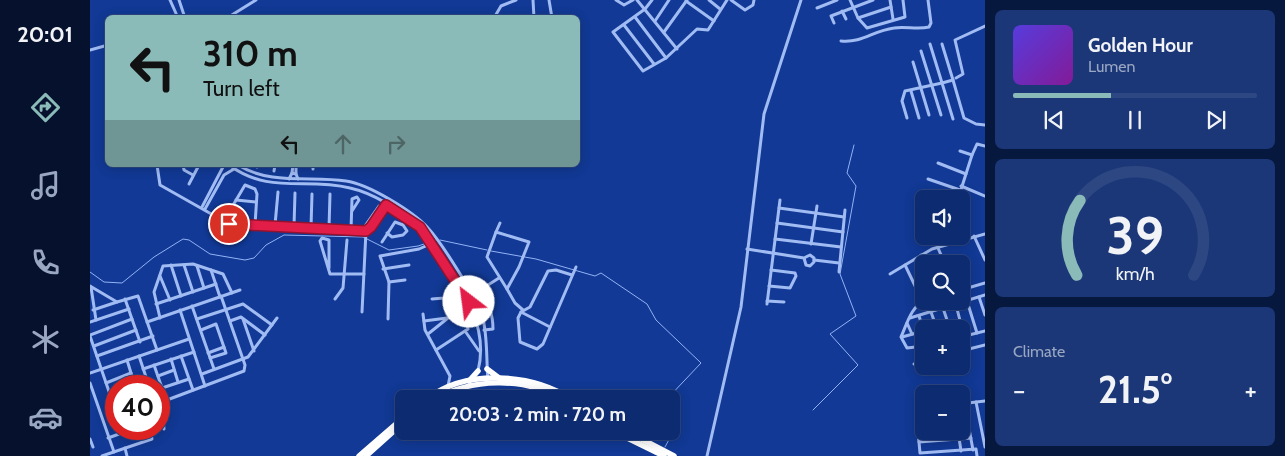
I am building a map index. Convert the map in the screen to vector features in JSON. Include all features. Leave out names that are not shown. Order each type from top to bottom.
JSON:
[{"type":"highway","points":[[487,368],[497,377],[547,386],[554,390]]},
{"type":"highway","points":[[469,381],[478,370]]},
{"type":"highway","points":[[454,390],[480,382],[505,379]]},
{"type":"highway","points":[[442,390],[448,386],[469,381],[480,382]]},
{"type":"highway","points":[[488,381],[540,390]]},
{"type":"highway","points":[[359,456],[395,425]]},
{"type":"highway","points":[[366,456],[395,430]]},
{"type":"highway","points":[[632,440],[659,453],[674,456]]},
{"type":"highway","points":[[640,440],[659,453]]},
{"type":"street","points":[[170,0],[177,15]]},
{"type":"street","points":[[179,0],[184,15]]},
{"type":"street","points":[[232,15],[256,0]]},
{"type":"street","points":[[496,15],[501,6],[516,0]]},
{"type":"street","points":[[533,0],[534,15]]},
{"type":"street","points":[[549,0],[552,15]]},
{"type":"street","points":[[616,0],[624,6],[633,0]]},
{"type":"street","points":[[637,0],[677,49]]},
{"type":"street","points":[[652,0],[646,9],[613,32],[640,69],[644,71],[666,58],[698,28],[708,31],[726,0]]},
{"type":"street","points":[[655,22],[669,0]]},
{"type":"street","points":[[709,0],[720,8]]},
{"type":"street","points":[[731,0],[746,10],[754,4],[754,0]]},
{"type":"street","points":[[706,456],[741,307],[764,114],[802,0]]},
{"type":"street","points":[[817,8],[837,0]]},
{"type":"street","points":[[850,0],[858,18],[867,28],[905,16],[903,0]]},
{"type":"street","points":[[834,23],[831,16],[873,0]]},
{"type":"street","points":[[890,0],[893,19]]},
{"type":"street","points":[[841,41],[856,42],[868,35],[893,28],[928,28],[932,24],[928,0]]},
{"type":"street","points":[[664,32],[687,1],[714,21]]},
{"type":"street","points":[[858,18],[891,7]]},
{"type":"street","points":[[842,11],[846,20]]},
{"type":"street","points":[[635,17],[666,58]]},
{"type":"street","points":[[624,25],[654,64]]},
{"type":"street","points":[[907,118],[902,99],[905,91],[942,83],[963,74],[955,40],[985,26]]},
{"type":"street","points":[[930,44],[952,119]]},
{"type":"street","points":[[942,44],[954,79],[964,118],[976,124],[985,124]]},
{"type":"street","points":[[90,50],[105,46]]},
{"type":"street","points":[[921,52],[941,115]]},
{"type":"street","points":[[913,62],[929,115]]},
{"type":"street","points":[[911,91],[919,118]]},
{"type":"street","points":[[961,188],[977,144],[985,146]]},
{"type":"street","points":[[960,151],[972,155]]},
{"type":"street","points":[[938,163],[966,174]]},
{"type":"street","points":[[157,167],[160,185],[229,224],[329,228],[366,233]]},
{"type":"street","points":[[183,167],[184,170],[193,176]]},
{"type":"street","points":[[189,184],[198,167]]},
{"type":"street","points":[[203,208],[224,167]]},
{"type":"street","points":[[225,167],[229,171]]},
{"type":"street","points":[[232,167],[253,179],[273,183],[340,186],[362,191],[420,227],[446,263],[472,306],[480,328],[478,370],[480,382]]},
{"type":"street","points":[[242,167],[273,178],[342,180],[363,186],[420,220],[436,238],[476,301],[484,330],[488,381]]},
{"type":"street","points":[[274,171],[275,167]]},
{"type":"street","points":[[294,167],[294,174],[298,179]]},
{"type":"street","points":[[203,208],[229,171],[234,169]]},
{"type":"street","points":[[288,178],[294,174]]},
{"type":"street","points":[[273,178],[273,183]]},
{"type":"street","points":[[928,179],[985,196]]},
{"type":"street","points":[[232,207],[246,184],[256,191],[255,225]]},
{"type":"street","points":[[275,225],[278,192]]},
{"type":"street","points":[[294,226],[295,193]]},
{"type":"street","points":[[311,227],[312,194]]},
{"type":"street","points":[[329,228],[330,194]]},
{"type":"street","points":[[236,200],[256,202]]},
{"type":"street","points":[[780,200],[767,302],[784,302]]},
{"type":"street","points":[[362,312],[366,233],[380,207],[379,201]]},
{"type":"street","points":[[380,207],[386,205]]},
{"type":"street","points":[[811,244],[817,206]]},
{"type":"street","points":[[779,208],[844,217]]},
{"type":"street","points":[[839,272],[845,210]]},
{"type":"street","points":[[351,230],[352,211]]},
{"type":"street","points":[[401,224],[406,217]]},
{"type":"street","points":[[382,242],[386,233],[394,222],[401,224],[407,231],[403,235],[392,236],[386,233]]},
{"type":"street","points":[[500,223],[487,252],[489,263],[515,304],[522,311],[550,327]]},
{"type":"street","points":[[777,223],[843,232]]},
{"type":"street","points":[[496,232],[528,240],[529,244],[523,260],[507,289]]},
{"type":"street","points":[[921,255],[974,236],[985,234]]},
{"type":"street","points":[[974,236],[985,260]]},
{"type":"street","points":[[329,268],[329,240],[322,238],[320,241],[330,274],[364,274]]},
{"type":"street","points":[[775,239],[841,247]]},
{"type":"street","points":[[335,299],[343,288],[346,274],[347,240]]},
{"type":"street","points":[[388,319],[389,282],[379,258],[382,255],[419,249],[428,245],[430,240]]},
{"type":"street","points":[[428,245],[436,248]]},
{"type":"street","points":[[938,248],[941,255]]},
{"type":"street","points":[[748,249],[804,258],[810,255],[814,260],[839,263]]},
{"type":"street","points":[[804,258],[804,262],[808,266],[813,264],[814,260]]},
{"type":"street","points":[[890,274],[915,259]]},
{"type":"street","points":[[446,263],[450,260]]},
{"type":"street","points":[[171,265],[181,296]]},
{"type":"street","points":[[184,265],[193,292]]},
{"type":"street","points":[[196,265],[204,288]]},
{"type":"street","points":[[160,318],[154,292],[164,266],[196,265],[224,274],[232,293]]},
{"type":"street","points":[[384,268],[409,265]]},
{"type":"street","points":[[448,268],[453,265]]},
{"type":"street","points":[[905,265],[915,286]]},
{"type":"street","points":[[170,399],[242,373],[245,369],[211,270]]},
{"type":"street","points":[[769,286],[790,288],[796,276],[795,273],[771,270]]},
{"type":"street","points":[[548,271],[574,271],[539,349],[520,342],[517,320],[522,311],[530,307],[548,271]]},
{"type":"street","points":[[160,275],[170,300]]},
{"type":"street","points":[[476,301],[478,291],[499,278]]},
{"type":"street","points":[[389,282],[405,280]]},
{"type":"street","points":[[970,287],[985,283]]},
{"type":"street","points":[[156,304],[216,284]]},
{"type":"street","points":[[90,286],[117,302]]},
{"type":"street","points":[[90,286],[96,320]]},
{"type":"street","points":[[469,289],[478,291],[490,308],[492,330],[484,330]]},
{"type":"street","points":[[147,322],[240,290]]},
{"type":"street","points":[[432,299],[444,298],[464,292]]},
{"type":"street","points":[[93,310],[138,296],[158,350]]},
{"type":"street","points":[[970,300],[985,296]]},
{"type":"street","points":[[980,297],[985,315]]},
{"type":"street","points":[[125,299],[140,342]]},
{"type":"street","points":[[197,319],[244,304],[272,325]]},
{"type":"street","points":[[192,306],[214,369]]},
{"type":"street","points":[[428,334],[448,318],[472,306]]},
{"type":"street","points":[[901,337],[915,307]]},
{"type":"street","points":[[90,322],[129,309]]},
{"type":"street","points":[[180,310],[205,386]]},
{"type":"street","points":[[436,350],[469,328],[464,310]]},
{"type":"street","points":[[910,318],[938,310]]},
{"type":"street","points":[[970,310],[977,333]]},
{"type":"street","points":[[931,312],[934,320]]},
{"type":"street","points":[[424,314],[428,334],[450,376],[448,386]]},
{"type":"street","points":[[901,337],[924,331],[919,316]]},
{"type":"street","points":[[230,321],[243,318]]},
{"type":"street","points":[[243,318],[265,335]]},
{"type":"street","points":[[243,318],[254,352]]},
{"type":"street","points":[[202,374],[243,360],[254,352],[277,318]]},
{"type":"street","points":[[424,321],[448,318]]},
{"type":"street","points":[[105,380],[90,335],[132,319]]},
{"type":"street","points":[[907,323],[912,334]]},
{"type":"street","points":[[201,330],[216,324],[226,353],[210,358]]},
{"type":"street","points":[[94,346],[136,330]]},
{"type":"street","points":[[465,331],[480,351]]},
{"type":"street","points":[[970,335],[985,331]]},
{"type":"street","points":[[97,356],[153,336]]},
{"type":"street","points":[[901,337],[907,348],[915,347]]},
{"type":"street","points":[[90,373],[189,339]]},
{"type":"street","points":[[970,349],[985,345]]},
{"type":"street","points":[[208,353],[224,347]]},
{"type":"street","points":[[143,369],[194,352]]},
{"type":"street","points":[[139,356],[145,375]]},
{"type":"street","points":[[181,356],[193,390]]},
{"type":"street","points":[[126,375],[131,373],[127,360]]},
{"type":"street","points":[[171,360],[178,382]]},
{"type":"street","points":[[154,365],[158,375]]},
{"type":"street","points":[[478,370],[487,368]]},
{"type":"street","points":[[161,375],[174,370]]},
{"type":"street","points":[[170,385],[189,379]]},
{"type":"street","points":[[90,383],[105,429]]},
{"type":"street","points":[[946,440],[919,442],[920,453],[985,448],[984,434],[976,402]]},
{"type":"street","points":[[970,403],[985,402]]},
{"type":"street","points":[[970,434],[977,456]]},
{"type":"street","points":[[90,440],[93,448]]},
{"type":"street","points":[[109,440],[114,452]]},
{"type":"street","points":[[102,456],[152,440]]},
{"type":"street","points":[[960,440],[961,451]]},
{"type":"street","points":[[125,448],[127,456]]},
{"type":"street","points":[[649,456],[659,453]]},
{"type":"waterway","points":[[813,410],[858,365],[830,334],[856,316],[840,274],[856,186],[847,173],[854,145]]},
{"type":"waterway","points":[[90,272],[104,282],[122,283],[154,257],[183,239],[189,240],[210,254],[245,260],[254,258],[266,245],[284,235],[363,237],[389,250],[418,246],[436,240]]},
{"type":"waterway","points":[[440,240],[487,250]]},
{"type":"waterway","points":[[491,251],[536,259],[595,276],[601,273],[647,304],[656,320],[701,363],[676,390]]},
{"type":"waterway","points":[[665,447],[669,440]]},
{"type":"route","points":[[229,224],[366,231],[371,227],[382,208],[386,205],[420,227],[469,302]]}]
